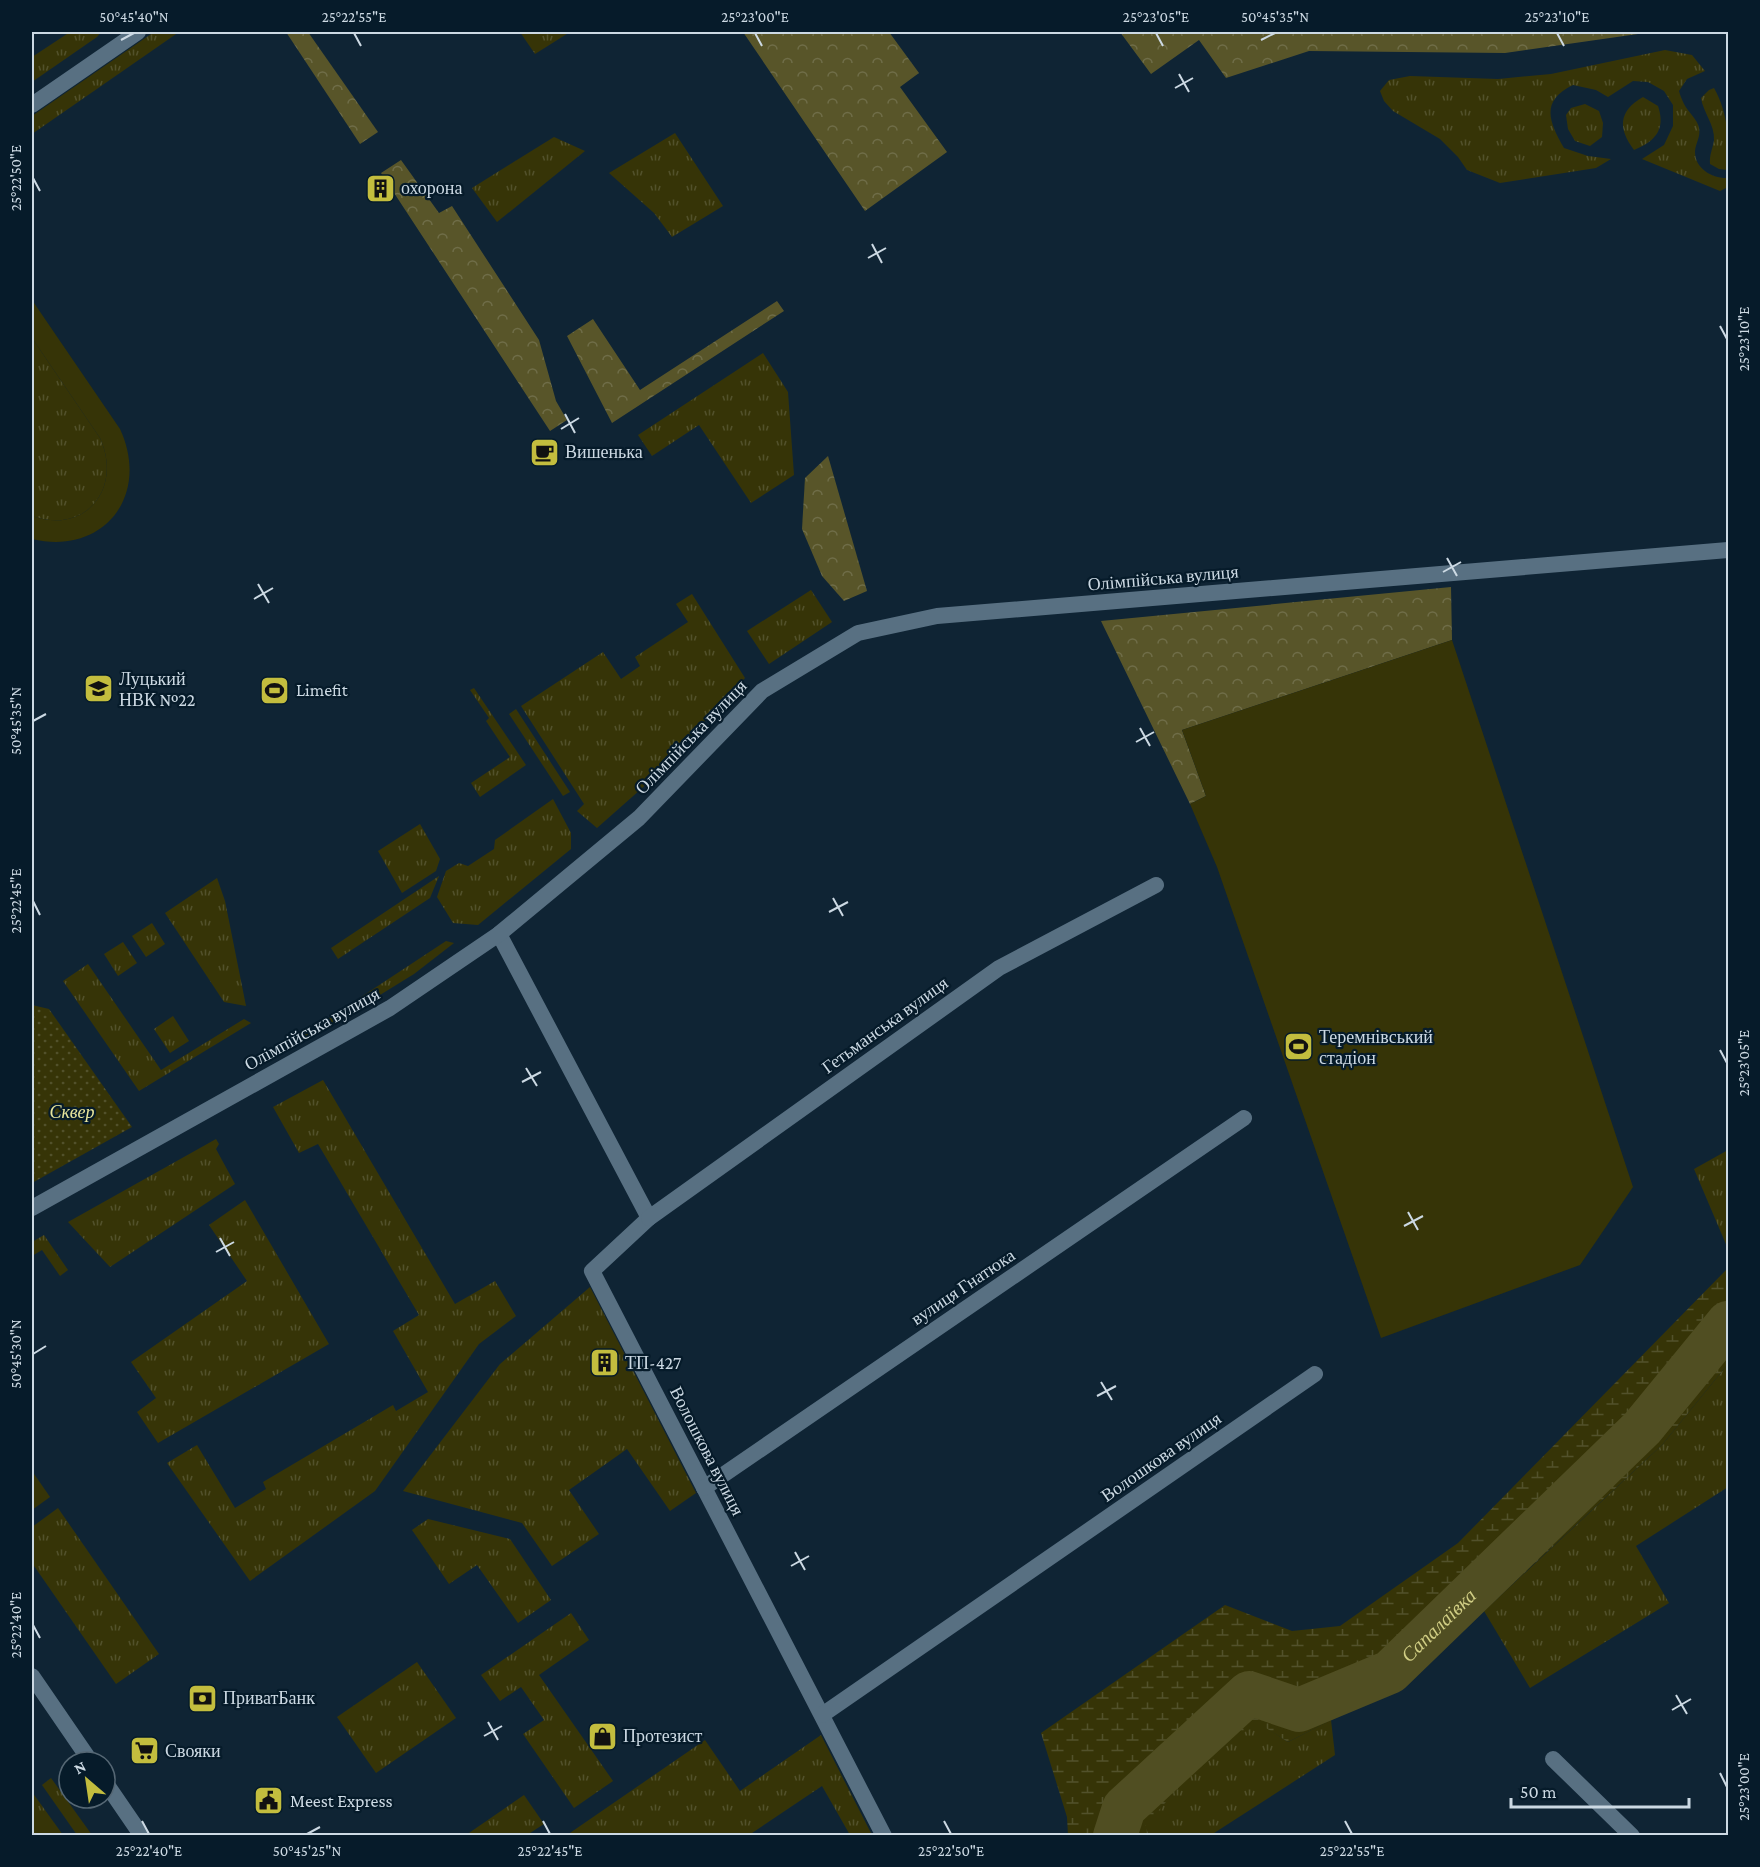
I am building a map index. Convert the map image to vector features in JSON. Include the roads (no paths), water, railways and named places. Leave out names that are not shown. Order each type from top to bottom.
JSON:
[{"type":"street","points":[[32,105],[138,32]]},
{"type":"street","name":"Олімпійська вулиця","points":[[32,1208],[390,1008],[499,934],[639,818],[762,691],[858,633],[937,616],[1728,550]]},
{"type":"street","name":"Гетьманська вулиця","points":[[649,1218],[999,968],[1156,885]]},
{"type":"street","points":[[499,934],[649,1218]]},
{"type":"street","name":"вулиця Гнатюка","points":[[704,1488],[1244,1118]]},
{"type":"street","name":"Волошкова вулиця","points":[[649,1218],[592,1271],[884,1836]]},
{"type":"street","name":"Волошкова вулиця","points":[[822,1716],[1315,1374]]},
{"type":"street","points":[[32,1676],[83,1750]]},
{"type":"street","points":[[1553,1758],[1632,1836]]},
{"type":"street","points":[[117,1800],[142,1836]]},
{"type":"waterway","name":"Сапалаївка","points":[[1115,1836],[1124,1808],[1249,1693],[1299,1710],[1390,1672],[1642,1428],[1728,1323]]},
{"type":"place","name":"охорона","points":[[380,188]]},
{"type":"place","name":"Вишенька","points":[[544,452]]},
{"type":"place","name":"Луцький НВК №22","points":[[98,689]]},
{"type":"place","name":"Limefit","points":[[275,690]]},
{"type":"place","name":"Теремнівський стадіон","points":[[1298,1047]]},
{"type":"place","name":"ТП-427","points":[[604,1363]]},
{"type":"place","name":"ПриватБанк","points":[[202,1698]]},
{"type":"place","name":"Протезист","points":[[602,1736]]},
{"type":"place","name":"Свояки","points":[[144,1751]]},
{"type":"place","name":"Meest Express","points":[[269,1801]]},
{"type":"park label","name":"Сквер","points":[[72,1112]]}]
